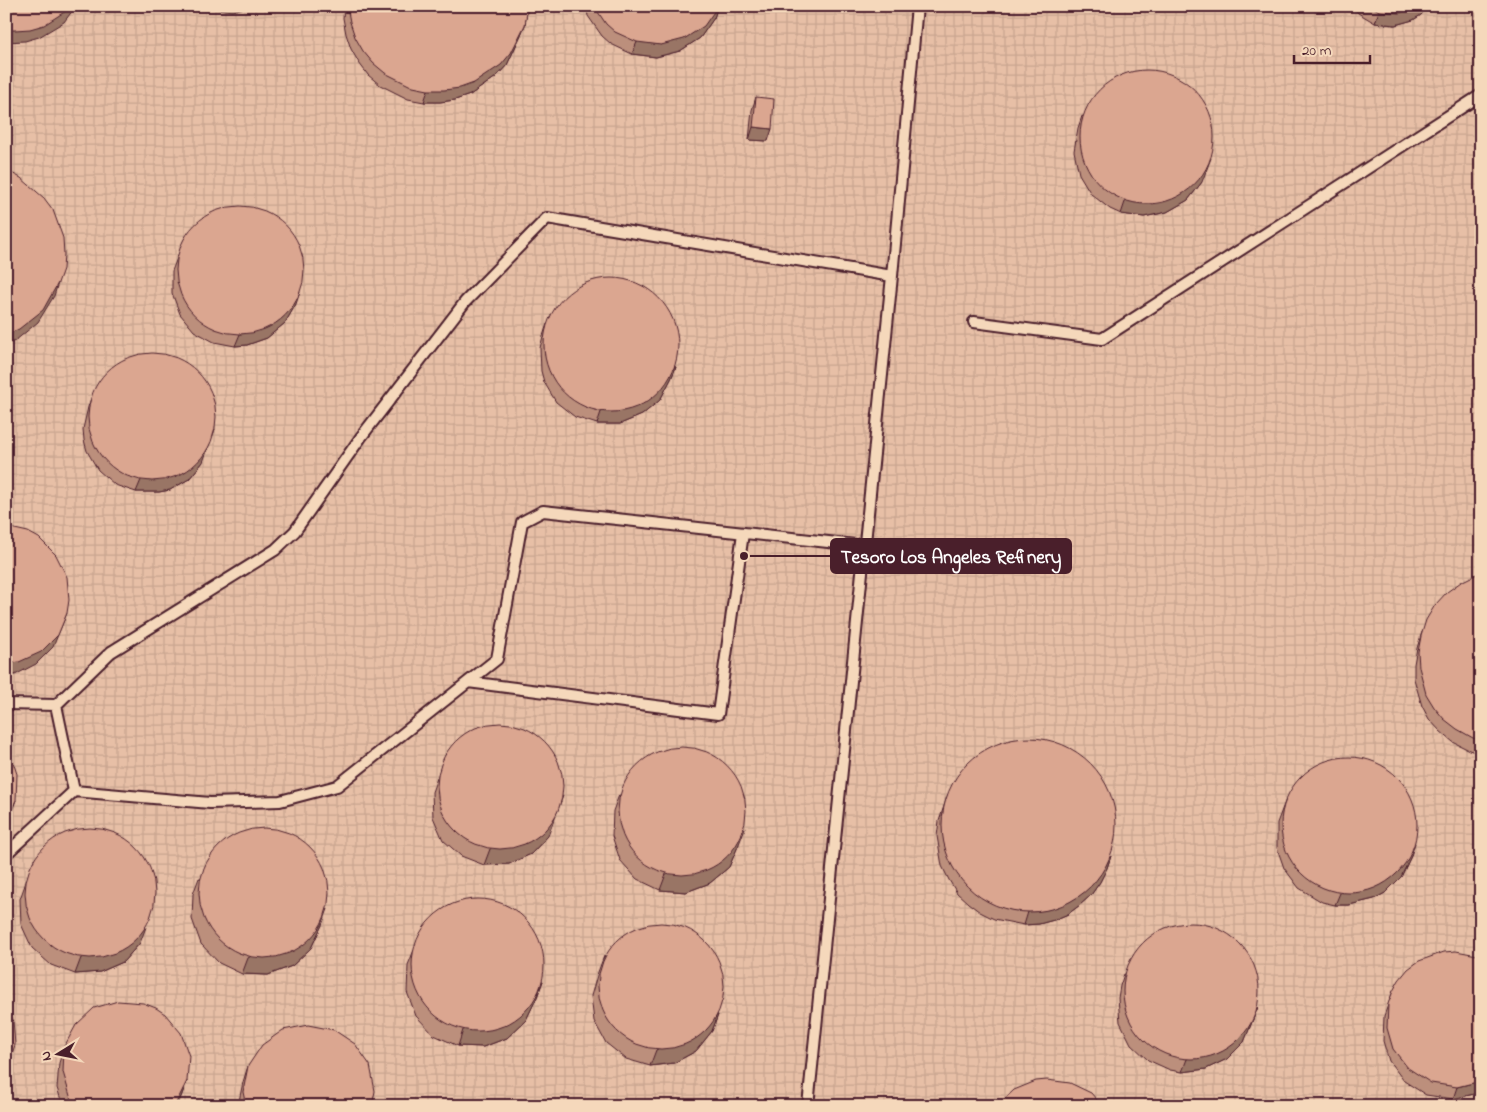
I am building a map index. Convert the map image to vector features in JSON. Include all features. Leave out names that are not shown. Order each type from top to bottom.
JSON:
[{"type":"lane","points":[[808,1106],[892,276],[917,6]]},
{"type":"lane","points":[[974,322],[1102,339],[1481,95]]},
{"type":"lane","points":[[6,704],[56,705],[111,652],[275,550],[295,531],[361,437],[465,302],[547,218],[892,276]]},
{"type":"lane","points":[[6,854],[74,791],[210,803],[280,801],[337,786],[497,659],[522,522],[543,511],[865,546]]},
{"type":"lane","points":[[468,682],[718,714],[743,533]]},
{"type":"lane","points":[[56,705],[74,791]]},
{"type":"shaded area","points":[[6,6],[1481,6],[1481,1106],[6,1106]]},
{"type":"building","points":[[6,6],[71,6],[44,25],[30,29],[6,30]]},
{"type":"building","points":[[347,6],[528,6],[525,25],[511,53],[501,65],[474,83],[460,88],[428,90],[413,87],[385,73],[373,63],[355,37]]},
{"type":"building","points":[[594,6],[718,6],[704,26],[684,39],[661,45],[637,42],[615,32],[606,24]]},
{"type":"building","points":[[1371,6],[1420,6],[1399,13],[1379,11]]},
{"type":"building","points":[[1147,70],[1173,75],[1195,89],[1209,111],[1214,137],[1209,163],[1195,185],[1173,199],[1147,204],[1121,199],[1099,185],[1085,163],[1080,137],[1085,111],[1099,89],[1121,75]]},
{"type":"building","points":[[756,97],[774,99],[772,129],[753,127]]},
{"type":"building","points":[[6,170],[21,178],[44,198],[53,210],[63,238],[64,254],[63,269],[58,283],[43,310],[19,329],[6,335]]},
{"type":"building","points":[[240,206],[264,211],[285,225],[299,246],[304,270],[299,294],[285,315],[264,329],[240,334],[216,329],[195,315],[181,294],[176,270],[181,246],[195,225],[216,211]]},
{"type":"building","points":[[611,278],[637,283],[648,289],[658,298],[667,308],[673,319],[678,345],[673,371],[667,382],[658,392],[648,401],[637,407],[611,412],[585,407],[574,401],[564,392],[555,382],[549,371],[544,345],[549,319],[555,308],[564,298],[574,289],[585,283]]},
{"type":"building","points":[[152,353],[176,358],[197,372],[211,393],[216,417],[211,441],[197,462],[176,476],[152,481],[128,476],[107,462],[93,441],[88,417],[93,393],[107,372],[128,358]]},
{"type":"building","points":[[6,527],[28,532],[39,538],[56,555],[67,577],[69,600],[67,613],[58,635],[41,652],[19,662],[6,664]]},
{"type":"building","points":[[1481,573],[1481,740],[1473,738],[1457,729],[1444,719],[1434,707],[1426,694],[1419,667],[1418,652],[1426,620],[1435,605],[1447,592],[1461,582]]},
{"type":"building","points":[[500,723],[524,728],[544,742],[558,762],[563,786],[558,810],[544,830],[524,844],[500,849],[476,844],[456,830],[442,810],[437,786],[442,762],[456,742],[476,728]]},
{"type":"building","points":[[1020,738],[1038,738],[1070,748],[1096,770],[1106,784],[1112,800],[1116,834],[1106,866],[1084,892],[1070,902],[1054,908],[1038,912],[1020,912],[988,902],[962,880],[952,866],[946,850],[942,834],[942,816],[952,784],[974,758],[988,748],[1004,742]]},
{"type":"building","points":[[682,747],[707,751],[728,765],[742,786],[746,811],[742,836],[728,857],[707,871],[682,875],[657,871],[636,857],[622,836],[618,811],[622,786],[636,765],[657,751]]},
{"type":"building","points":[[6,748],[9,750],[17,774],[16,800],[6,821]]},
{"type":"building","points":[[1349,757],[1375,762],[1387,768],[1397,777],[1406,787],[1412,799],[1417,825],[1412,851],[1406,863],[1397,873],[1387,882],[1375,888],[1349,893],[1323,888],[1311,882],[1301,873],[1292,863],[1286,851],[1281,825],[1286,799],[1292,787],[1301,777],[1311,768],[1323,762]]},
{"type":"building","points":[[90,828],[115,833],[136,847],[150,868],[155,893],[150,918],[136,939],[115,953],[90,958],[65,953],[44,939],[30,918],[25,893],[30,868],[44,847],[65,833]]},
{"type":"building","points":[[264,828],[277,829],[289,833],[310,847],[324,868],[328,880],[328,906],[324,918],[310,939],[289,953],[277,957],[264,958],[251,957],[239,953],[218,939],[204,918],[200,906],[199,893],[200,880],[204,868],[218,847],[239,833],[251,829]]},
{"type":"building","points":[[478,899],[503,904],[514,910],[524,919],[533,929],[539,940],[544,965],[539,990],[533,1001],[524,1011],[514,1020],[503,1026],[478,1031],[453,1026],[442,1020],[432,1011],[423,1001],[417,990],[412,965],[417,940],[423,929],[432,919],[442,910],[453,904]]},
{"type":"building","points":[[661,923],[685,928],[696,933],[706,941],[714,951],[719,962],[724,986],[719,1010],[714,1021],[706,1031],[696,1039],[685,1044],[661,1049],[637,1044],[626,1039],[616,1031],[608,1021],[603,1010],[598,986],[603,962],[608,951],[616,941],[626,933],[637,928]]},
{"type":"building","points":[[1191,923],[1217,928],[1229,934],[1239,943],[1248,953],[1254,965],[1259,991],[1254,1017],[1248,1029],[1239,1039],[1229,1048],[1217,1054],[1191,1059],[1165,1054],[1153,1048],[1143,1039],[1134,1029],[1128,1017],[1123,991],[1128,965],[1134,953],[1143,943],[1153,934],[1165,928]]},
{"type":"building","points":[[1456,951],[1481,957],[1481,1081],[1457,1087],[1431,1083],[1408,1068],[1393,1049],[1387,1028],[1388,1004],[1399,980],[1408,969],[1419,961],[1444,952]]},
{"type":"building","points":[[118,1001],[143,1003],[156,1008],[165,1014],[181,1033],[189,1056],[187,1081],[173,1106],[79,1106],[70,1096],[63,1072],[64,1047],[76,1025],[94,1008]]},
{"type":"building","points":[[6,1005],[13,1020],[15,1045],[6,1071]]},
{"type":"building","points":[[308,1025],[334,1030],[355,1044],[370,1065],[375,1091],[372,1106],[246,1106],[243,1092],[248,1066],[262,1045],[283,1030]]},
{"type":"building","points":[[1047,1080],[1070,1083],[1091,1093],[1102,1106],[997,1106],[1014,1090],[1036,1081]]},
{"type":"place","name":"Tesoro Los Angeles Refinery","points":[[744,556]]}]
